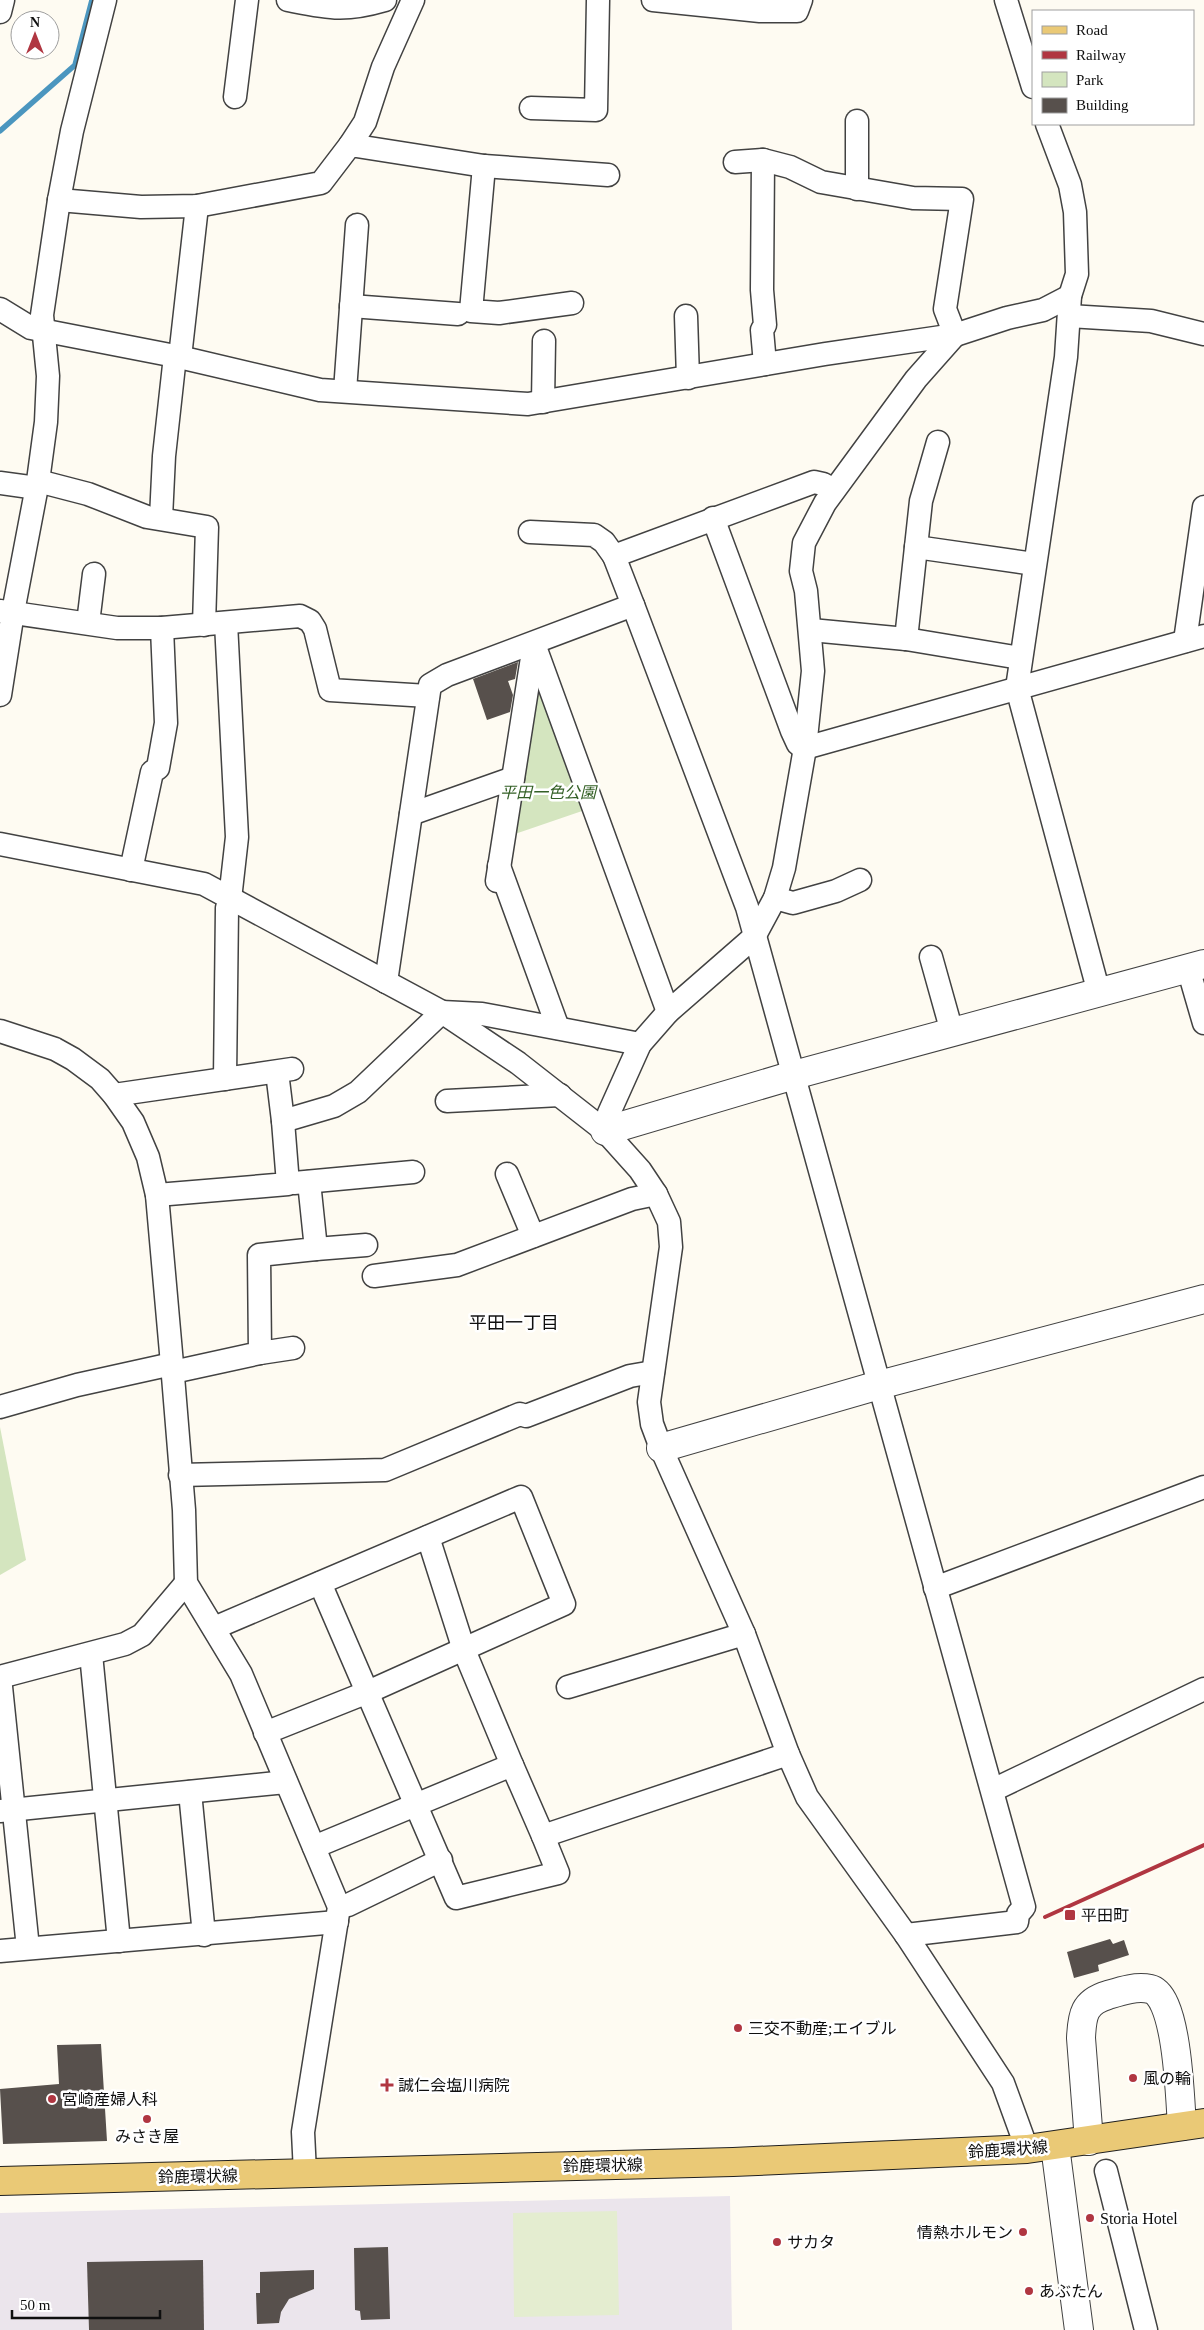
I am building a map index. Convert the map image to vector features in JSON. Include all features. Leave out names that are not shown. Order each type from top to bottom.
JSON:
[{"type":"main road","name":"鈴鹿環状線","points":[[0,2181],[734,2162],[1027,2149],[1193,2125]]},
{"type":"street","points":[[0,12],[3,0]]},
{"type":"street","points":[[0,695],[7,611],[38,484],[46,422],[48,376],[42,314],[58,200],[72,131],[106,0]]},
{"type":"street","points":[[235,97],[247,0]]},
{"type":"street","points":[[288,0],[332,8],[354,8],[385,0]]},
{"type":"street","points":[[58,200],[141,207],[197,206],[321,183],[365,122],[383,67],[413,0]]},
{"type":"street","points":[[531,108],[596,110],[598,0]]},
{"type":"street","points":[[653,0],[760,10],[797,10],[801,0]]},
{"type":"street","points":[[1006,0],[1032,84]]},
{"type":"street","points":[[857,121],[857,188]]},
{"type":"street","points":[[1047,125],[1070,185],[1075,212],[1077,274],[1070,306],[1066,357],[1017,688],[1099,993]]},
{"type":"street","points":[[350,145],[484,166],[608,176]]},
{"type":"street","points":[[763,160],[762,290],[765,325],[762,330],[765,364]]},
{"type":"street","points":[[734,162],[763,160],[790,167],[821,182],[912,198],[962,199],[945,309],[955,335]]},
{"type":"street","points":[[484,166],[470,311],[499,313],[572,303]]},
{"type":"street","points":[[161,518],[164,456],[197,206]]},
{"type":"street","points":[[345,391],[357,225]]},
{"type":"street","points":[[351,306],[458,314]]},
{"type":"street","points":[[0,309],[31,328],[178,357],[320,390],[528,404],[765,364],[955,335],[1007,318],[1070,306],[1151,321],[1204,334]]},
{"type":"street","points":[[686,316],[688,378]]},
{"type":"street","points":[[605,1131],[609,1113],[640,1044],[668,1012],[754,937],[775,898],[784,868],[805,748],[813,671],[811,630],[806,591],[801,571],[802,552],[814,520],[834,490],[916,379],[955,335]]},
{"type":"street","points":[[543,402],[544,341]]},
{"type":"street","points":[[906,639],[921,501],[938,442]]},
{"type":"street","points":[[0,482],[38,484],[88,494],[147,517],[206,527],[237,837],[230,899],[226,908],[225,1079]]},
{"type":"street","points":[[614,556],[814,482],[834,490]]},
{"type":"street","points":[[713,518],[792,731],[798,744],[805,748],[1194,638],[1204,507]]},
{"type":"street","points":[[530,532],[594,535],[604,542],[614,556],[747,907],[993,1790],[1024,1908],[1018,1914],[1018,1922],[906,1935]]},
{"type":"street","points":[[916,546],[1034,564]]},
{"type":"street","points":[[88,623],[94,574]]},
{"type":"street","points":[[386,982],[430,685],[438,680],[633,605]]},
{"type":"street","points":[[7,611],[117,628],[162,628],[300,616],[310,621],[315,629],[330,690],[428,696]]},
{"type":"street","points":[[131,870],[152,772],[158,768],[166,723],[162,628]]},
{"type":"street","points":[[811,630],[906,639],[1020,658]]},
{"type":"street","points":[[534,644],[498,873],[558,1028]]},
{"type":"street","points":[[534,644],[668,1012]]},
{"type":"street","points":[[411,814],[513,778]]},
{"type":"street","points":[[0,844],[204,884],[442,1012],[518,1062],[560,1095],[605,1131],[640,1170],[656,1194],[669,1222],[672,1247],[649,1402],[652,1424],[744,1634],[788,1754],[807,1796],[906,1935],[1003,2083],[1027,2149]]},
{"type":"street","points":[[775,898],[793,903],[836,891],[860,880]]},
{"type":"street","points":[[931,956],[952,1032]]},
{"type":"street","points":[[605,1131],[794,1075],[1196,966],[1204,1023]]},
{"type":"street","points":[[283,1122],[334,1106],[358,1092],[442,1012],[482,1014],[640,1044]]},
{"type":"street","points":[[0,1031],[55,1049],[73,1059],[100,1079],[114,1095],[137,1131],[148,1158],[157,1195],[184,1510],[186,1582],[241,1674],[314,1847],[338,1914],[302,2132],[305,2173]]},
{"type":"street","points":[[114,1095],[285,1071],[283,1122],[316,1249]]},
{"type":"street","points":[[447,1102],[560,1095]]},
{"type":"street","points":[[157,1195],[413,1172]]},
{"type":"street","points":[[508,1174],[533,1236]]},
{"type":"street","points":[[374,1276],[456,1265],[632,1199],[656,1194]]},
{"type":"street","points":[[260,1354],[259,1255],[366,1245]]},
{"type":"street","points":[[662,1448],[879,1385],[1204,1299]]},
{"type":"street","points":[[0,1406],[77,1385],[293,1348]]},
{"type":"street","points":[[180,1475],[384,1470],[520,1414],[526,1416],[630,1376],[653,1372]]},
{"type":"street","points":[[936,1588],[1204,1487]]},
{"type":"street","points":[[214,1628],[521,1497],[564,1604],[368,1692],[265,1733]]},
{"type":"street","points":[[320,1583],[456,1898],[558,1873],[464,1650],[428,1537]]},
{"type":"street","points":[[28,1948],[7,1810],[0,1677],[125,1644],[142,1635],[186,1582]]},
{"type":"street","points":[[568,1687],[744,1634]]},
{"type":"street","points":[[91,1654],[119,1941]]},
{"type":"street","points":[[993,1790],[1204,1688]]},
{"type":"street","points":[[542,1836],[788,1754]]},
{"type":"street","points":[[314,1847],[512,1765]]},
{"type":"street","points":[[7,1810],[286,1782]]},
{"type":"street","points":[[190,1792],[204,1935]]},
{"type":"street","points":[[0,1951],[204,1935],[338,1914],[348,1905],[441,1860]]},
{"type":"street","points":[[1090,2141],[1080,2038],[1082,2023],[1086,2009],[1095,1999],[1128,1989],[1151,1989],[1159,1995],[1167,2012],[1174,2038],[1193,2125]]},
{"type":"street","points":[[1055,2146],[1080,2330]]},
{"type":"street","points":[[1106,2171],[1146,2330]]},
{"type":"shaded area","points":[[730,2196],[732,2330],[0,2330],[0,2213]]},
{"type":"green space","name":"平田一色公園","points":[[544,693],[585,810],[512,835],[536,696]]},
{"type":"green space","points":[[0,1427],[26,1560],[0,1575]]},
{"type":"green space","points":[[617,2211],[619,2315],[514,2317],[513,2213]]},
{"type":"building","points":[[518,662],[515,679],[508,681],[513,695],[510,712],[487,720],[473,679]]},
{"type":"building","points":[[1110,1939],[1113,1944],[1124,1940],[1129,1955],[1098,1965],[1099,1971],[1074,1978],[1067,1952]]},
{"type":"building","name":"宮崎産婦人科","points":[[101,2044],[107,2141],[3,2144],[0,2089],[59,2084],[57,2045]]},
{"type":"building","points":[[388,2247],[390,2319],[361,2320],[360,2311],[355,2310],[354,2248]]},
{"type":"building","points":[[203,2260],[204,2330],[89,2330],[87,2262]]},
{"type":"building","points":[[314,2270],[314,2289],[289,2299],[281,2312],[279,2323],[257,2324],[256,2293],[260,2293],[260,2272]]},
{"type":"waterway","points":[[0,131],[75,65],[92,0]]},
{"type":"railway","points":[[1045,1917],[1204,1845]]},
{"type":"place","name":"平田町","points":[[1070,1915]]},
{"type":"place","name":"三交不動産;エイブル","points":[[738,2028]]},
{"type":"place","name":"風の輪","points":[[1133,2078]]},
{"type":"place","name":"誠仁会塩川病院","points":[[387,2085]]},
{"type":"place","name":"宮崎産婦人科","points":[[52,2099]]},
{"type":"place","name":"みさき屋","points":[[147,2119]]},
{"type":"place","name":"Storia Hotel","points":[[1090,2218]]},
{"type":"place","name":"情熱ホルモン","points":[[1023,2232]]},
{"type":"place","name":"サカタ","points":[[777,2242]]},
{"type":"place","name":"あぶたん","points":[[1029,2291]]},
{"type":"district","name":"平田一丁目","points":[[514,1323]]}]
